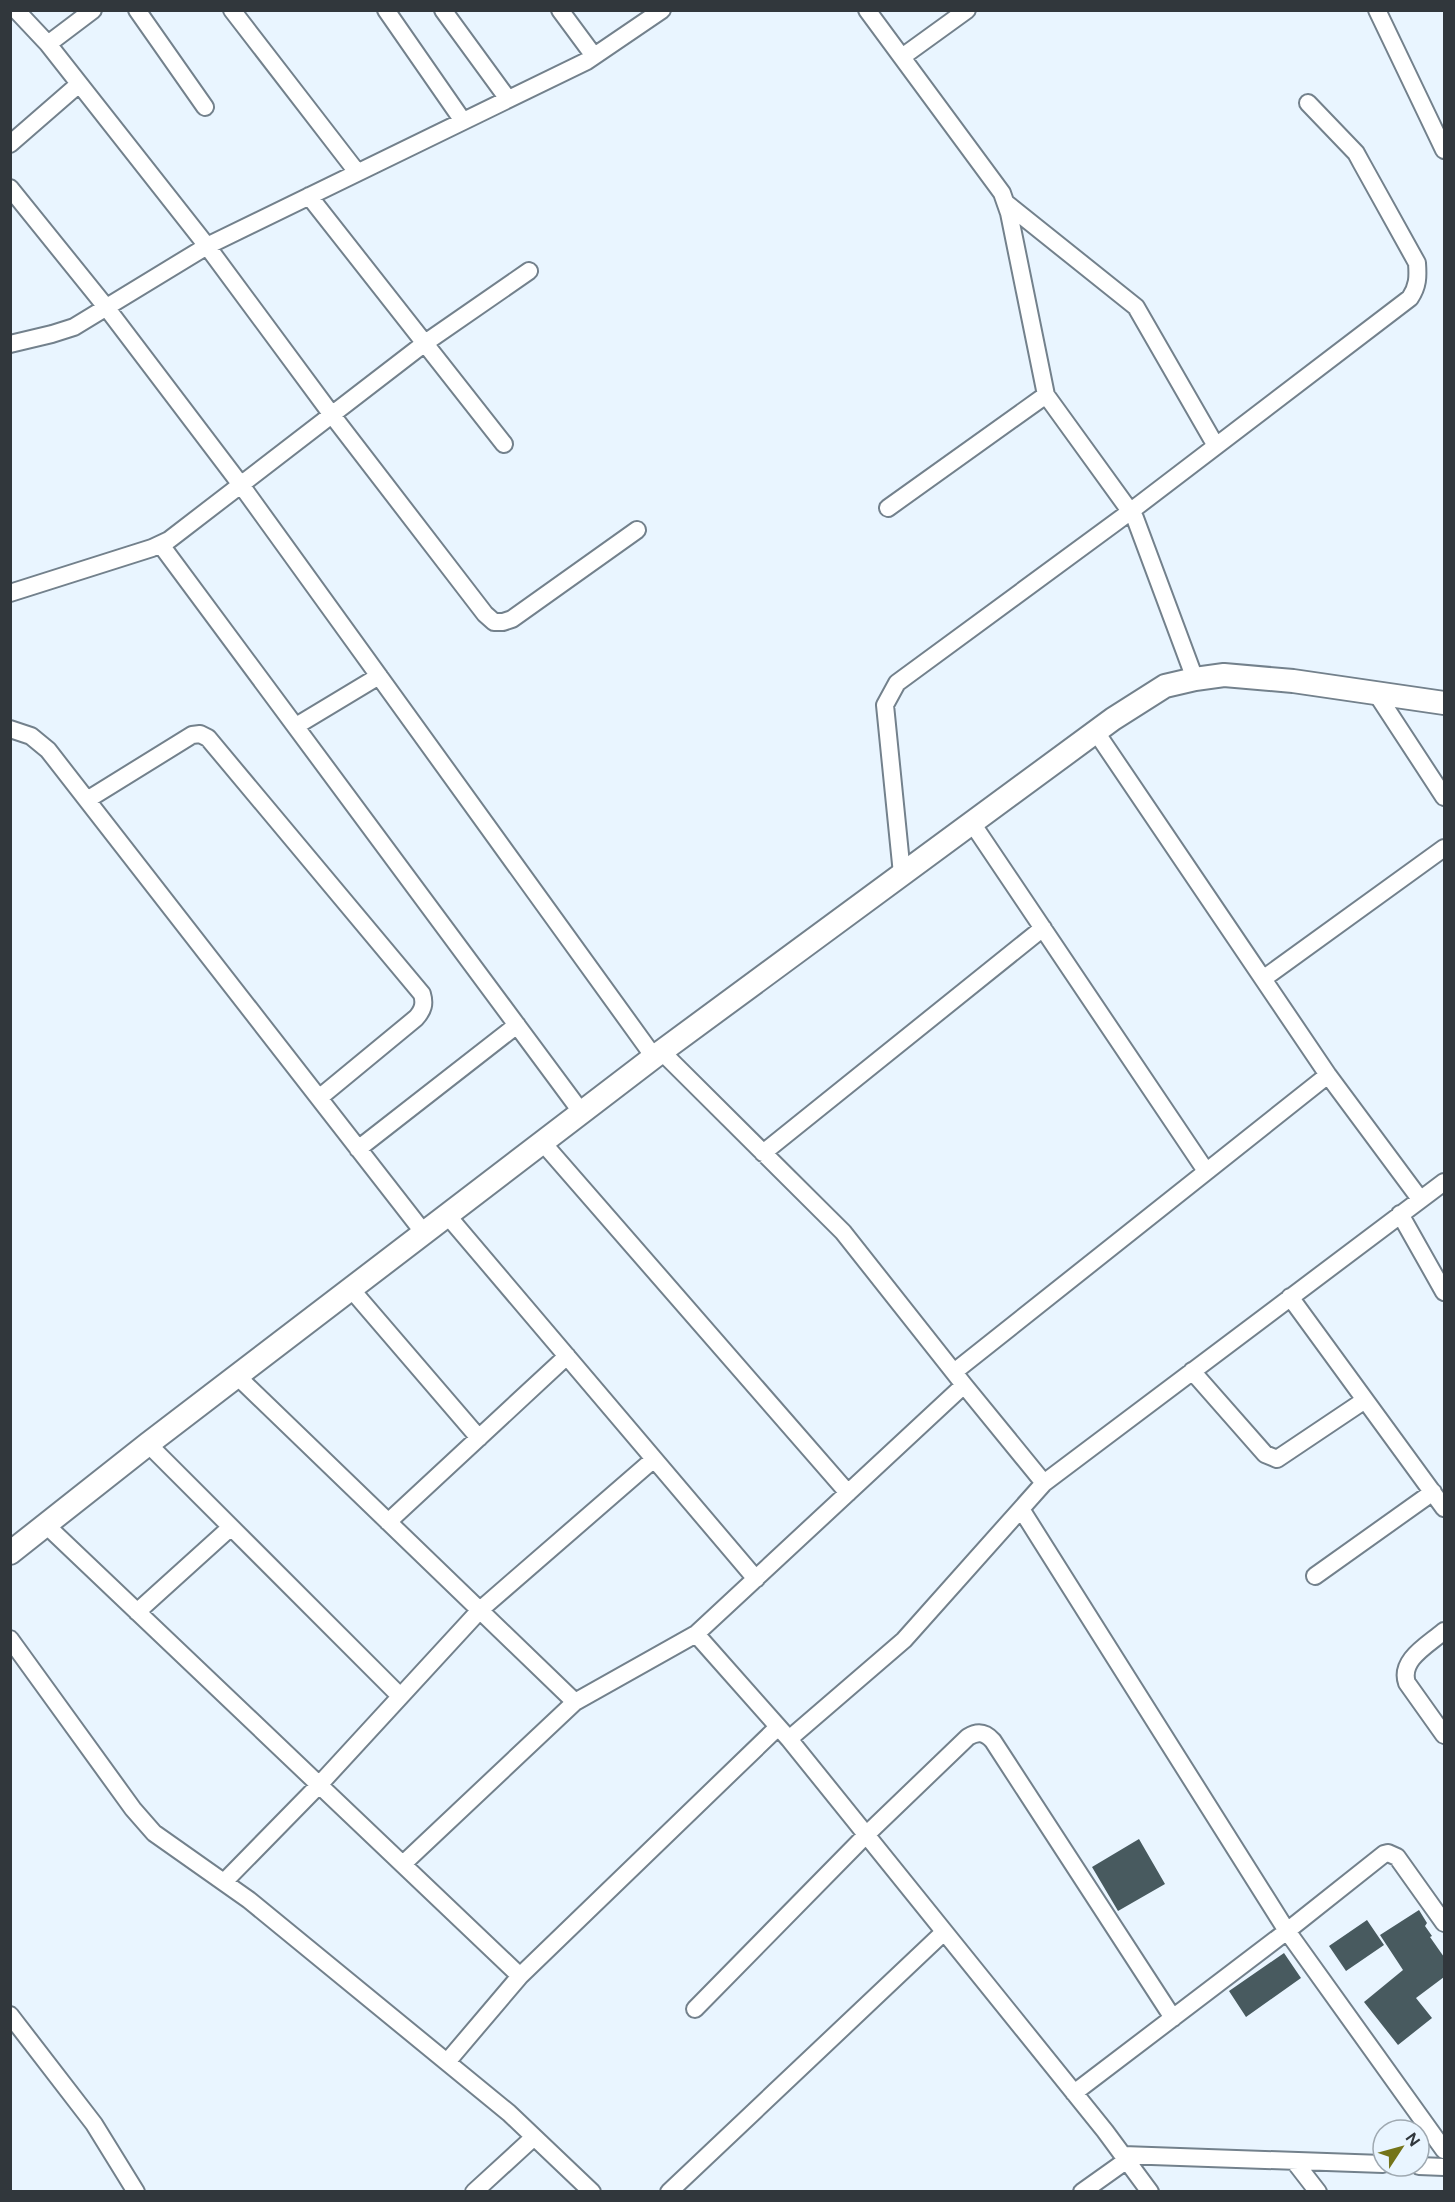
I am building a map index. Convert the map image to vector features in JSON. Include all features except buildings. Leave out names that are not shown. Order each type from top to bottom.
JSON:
[{"type":"street","points":[[48,44],[93,10]]},
{"type":"street","points":[[137,10],[205,107]]},
{"type":"street","points":[[232,10],[357,172]]},
{"type":"street","points":[[386,10],[463,121]]},
{"type":"street","points":[[443,10],[508,99]]},
{"type":"street","points":[[561,10],[594,56]]},
{"type":"street","points":[[10,344],[64,331],[207,246],[594,56],[662,10]]},
{"type":"street","points":[[867,10],[1002,193],[1046,394],[1131,511],[1195,679]]},
{"type":"street","points":[[902,57],[967,10]]},
{"type":"street","points":[[1377,10],[1444,150]]},
{"type":"street","points":[[13,11],[48,44],[207,246],[332,415],[485,614],[494,622],[512,619],[637,530]]},
{"type":"street","points":[[10,144],[79,84]]},
{"type":"street","points":[[902,874],[885,705],[897,683],[1131,511],[1410,298],[1416,289],[1417,263],[1356,153],[1308,103]]},
{"type":"street","points":[[10,188],[106,307],[241,485],[658,1054],[843,1232],[1044,1483]]},
{"type":"street","points":[[309,196],[504,444]]},
{"type":"street","points":[[1006,203],[1136,307],[1216,446]]},
{"type":"street","points":[[10,593],[161,545],[425,343],[529,271]]},
{"type":"street","points":[[888,508],[1046,394]]},
{"type":"street","points":[[161,545],[582,1113]]},
{"type":"street","points":[[10,1553],[148,1444],[658,1054],[1096,732],[1165,686],[1224,675],[1261,677],[1444,704]]},
{"type":"street","points":[[296,726],[379,676]]},
{"type":"street","points":[[1376,693],[1444,797]]},
{"type":"street","points":[[10,729],[41,742],[424,1233]]},
{"type":"street","points":[[1096,732],[1328,1075],[1420,1198]]},
{"type":"street","points":[[87,800],[192,735],[200,734],[208,738],[422,994],[424,1002],[422,1011],[416,1018],[319,1098]]},
{"type":"street","points":[[972,823],[1206,1171]]},
{"type":"street","points":[[1263,979],[1444,848]]},
{"type":"street","points":[[763,1153],[1042,928]]},
{"type":"street","points":[[358,1149],[517,1025]]},
{"type":"street","points":[[403,1864],[575,1702],[696,1634],[848,1493],[959,1379],[1206,1171],[1328,1075]]},
{"type":"street","points":[[543,1143],[848,1493]]},
{"type":"street","points":[[447,2062],[520,1976],[783,1733],[904,1640],[1044,1483],[1444,1182]]},
{"type":"street","points":[[1400,1214],[1444,1292]]},
{"type":"street","points":[[447,1215],[756,1579]]},
{"type":"street","points":[[351,1289],[478,1438]]},
{"type":"street","points":[[1290,1297],[1444,1508]]},
{"type":"street","points":[[388,1522],[567,1356]]},
{"type":"street","points":[[1192,1371],[1266,1454],[1277,1459],[1365,1400]]},
{"type":"street","points":[[237,1376],[575,1702]]},
{"type":"street","points":[[148,1444],[400,1696]]},
{"type":"street","points":[[224,1882],[319,1785],[480,1610],[654,1459]]},
{"type":"street","points":[[1315,1576],[1433,1492]]},
{"type":"street","points":[[1021,1509],[1287,1931],[1444,2150]]},
{"type":"street","points":[[46,1525],[520,1976]]},
{"type":"street","points":[[137,1612],[231,1527]]},
{"type":"street","points":[[1444,1631],[1411,1659],[1404,1675],[1407,1683],[1444,1735]]},
{"type":"street","points":[[696,1634],[783,1733],[866,1835],[1074,2092],[1150,2192]]},
{"type":"street","points":[[10,1639],[154,1833],[249,1900],[447,2062],[509,2113],[592,2192]]},
{"type":"street","points":[[695,2009],[866,1835],[968,1737],[975,1733],[989,1736],[1173,2018]]},
{"type":"street","points":[[1074,2092],[1287,1931],[1384,1854],[1388,1853],[1397,1857],[1444,1923]]},
{"type":"street","points":[[669,2192],[944,1932]]},
{"type":"street","points":[[10,2015],[94,2124],[136,2192]]},
{"type":"street","points":[[474,2192],[534,2136]]},
{"type":"street","points":[[1083,2192],[1125,2158],[1371,2164]]},
{"type":"street","points":[[1294,2161],[1318,2192]]}]
